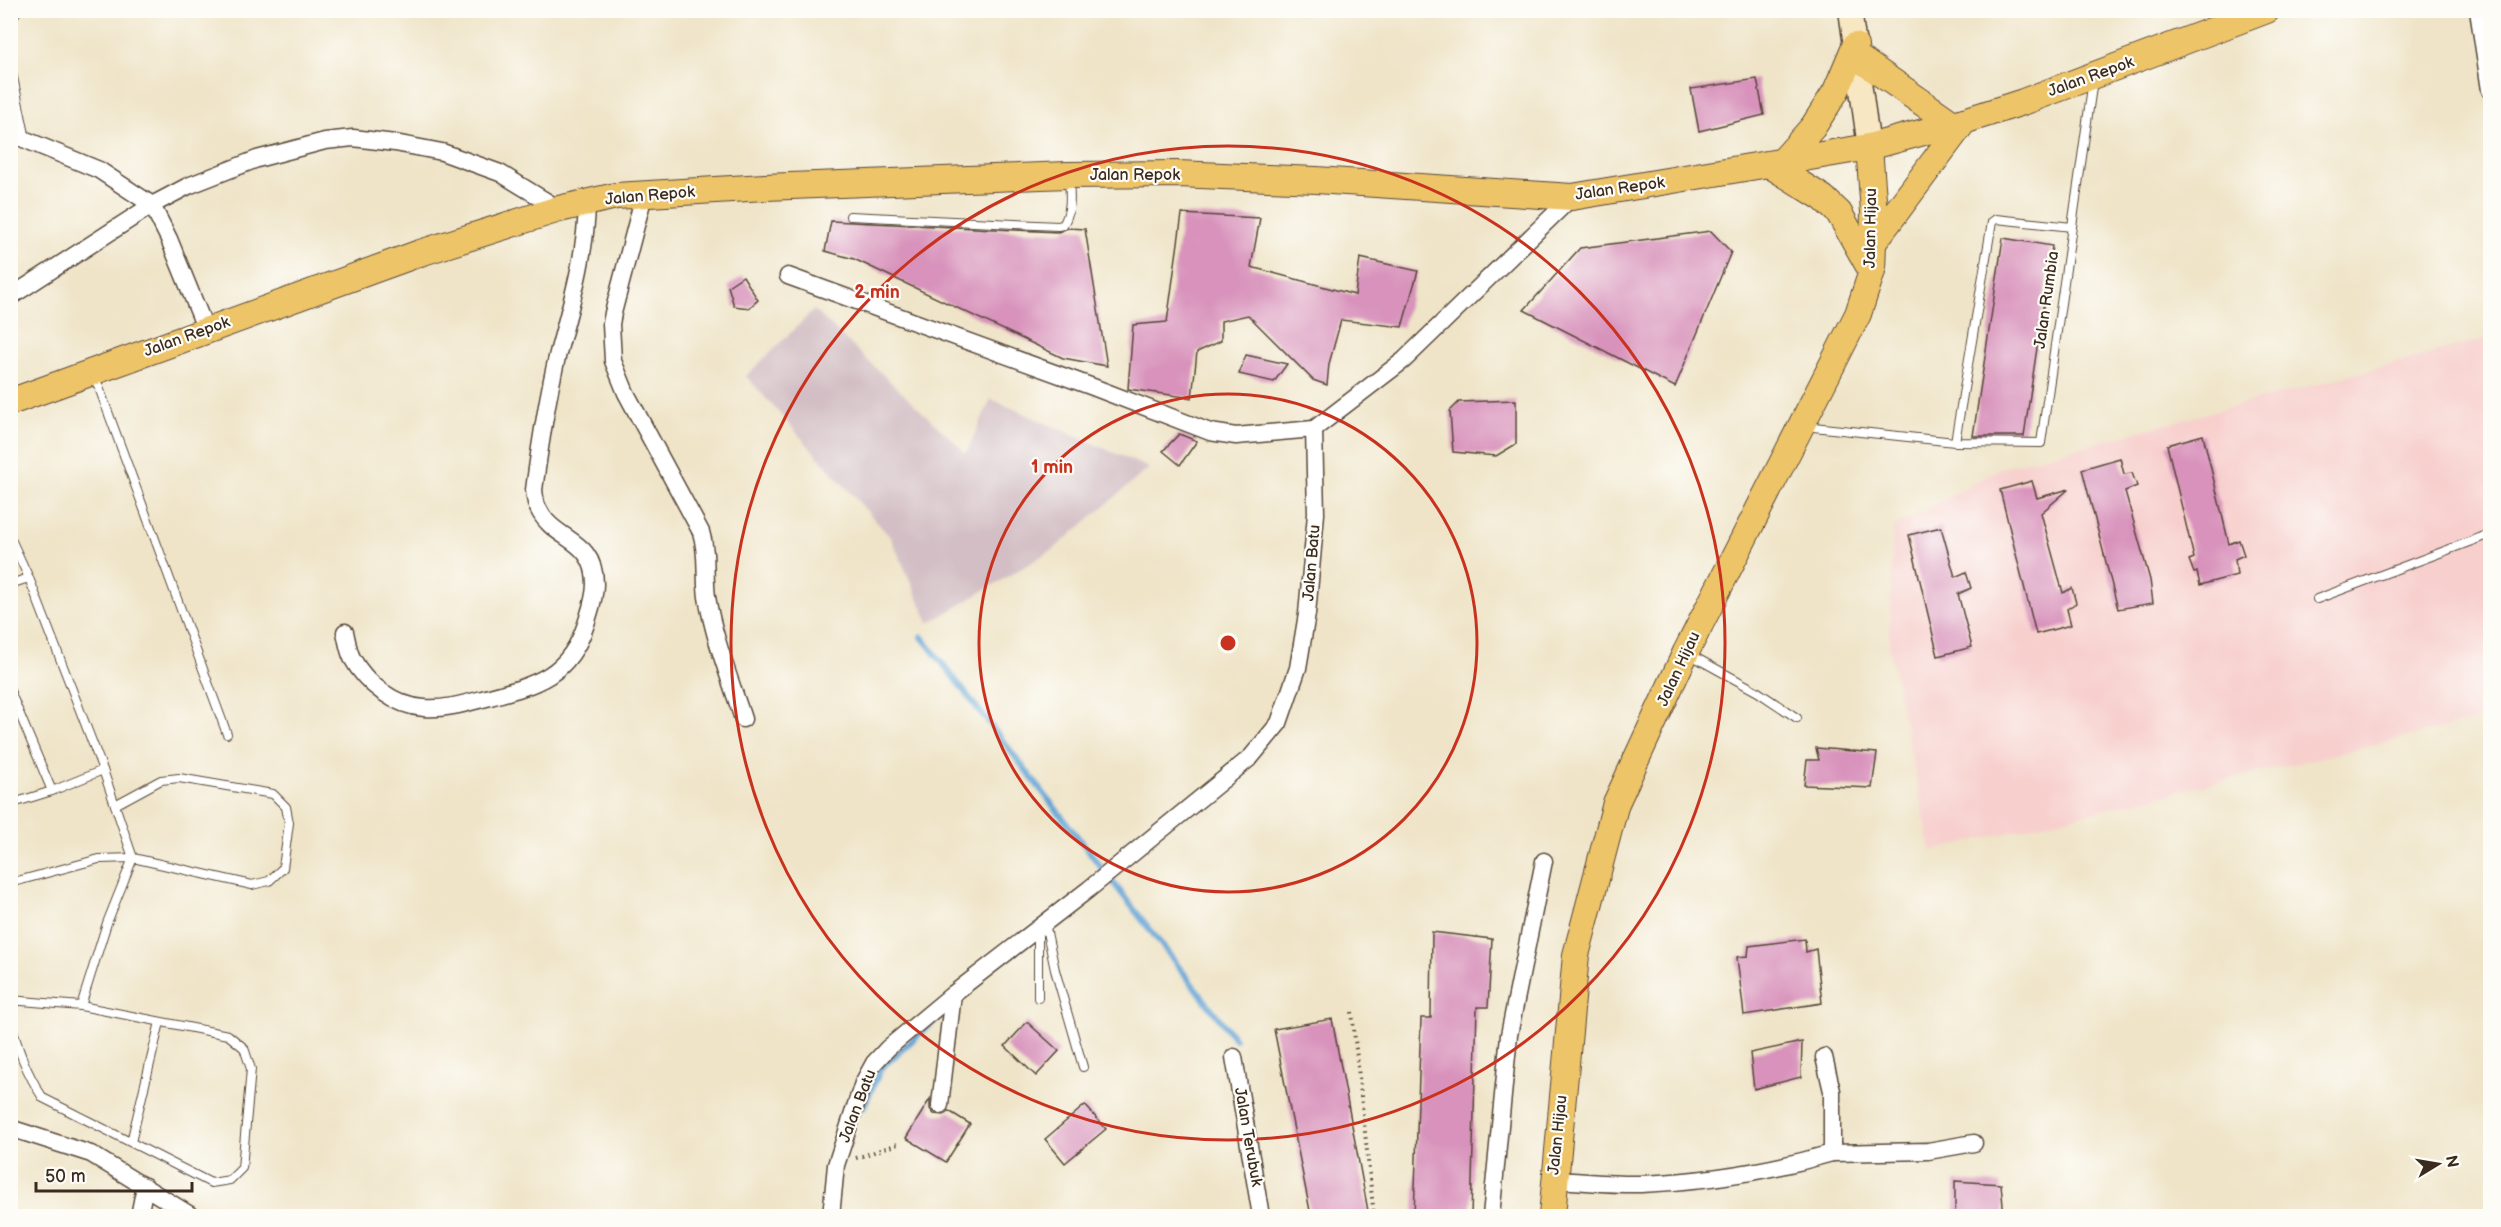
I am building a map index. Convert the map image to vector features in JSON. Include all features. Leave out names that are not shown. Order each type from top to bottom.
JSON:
[{"type":"main road","points":[[1850,10],[1869,147]]},
{"type":"main road","name":"Jalan Repok","points":[[10,402],[420,253],[560,209],[616,196],[765,187],[1068,175],[1178,174],[1292,178],[1572,197],[1869,147],[1959,123],[2094,76],[2267,10]]},
{"type":"main road","points":[[1856,52],[1959,123],[1873,243]]},
{"type":"main road","points":[[1856,52],[1831,100],[1813,127],[1775,164],[1823,198],[1839,213],[1872,271]]},
{"type":"main road","name":"Jalan Hijau","points":[[1552,1216],[1576,955],[1617,803],[1686,652],[1858,314],[1872,271],[1874,212],[1869,147]]},
{"type":"street","points":[[2478,10],[2490,90]]},
{"type":"street","points":[[10,132],[99,170],[152,205],[169,239],[206,330]]},
{"type":"street","points":[[10,297],[152,205],[188,186],[257,159],[325,141],[353,138],[442,152],[477,163],[521,184],[560,209]]},
{"type":"street","points":[[644,195],[613,313],[611,324],[613,361],[626,393],[701,532],[706,548],[707,597],[720,648],[743,719]]},
{"type":"street","points":[[788,276],[1210,432],[1236,436],[1314,429],[1404,360],[1572,197]]},
{"type":"street","points":[[345,632],[351,656],[362,674],[382,691],[404,705],[426,709],[471,702],[546,679],[563,665],[575,649],[592,605],[595,586],[594,566],[584,549],[547,522],[537,507],[534,490],[558,356],[578,278],[586,228],[587,204]]},
{"type":"street","name":"Jalan Batu","points":[[831,1216],[836,1166],[863,1083],[874,1063],[888,1048],[953,994],[1251,757],[1279,723],[1298,668],[1307,614],[1316,514],[1314,429]]},
{"type":"street","points":[[1491,1216],[1509,1035],[1544,861]]},
{"type":"street","points":[[940,1106],[953,994]]},
{"type":"street","name":"Jalan Terubuk","points":[[1234,1057],[1261,1216]]},
{"type":"street","points":[[1824,1057],[1833,1091],[1832,1153]]},
{"type":"street","points":[[10,1128],[91,1154],[192,1216]]},
{"type":"street","points":[[1554,1180],[1640,1184],[1698,1179],[1796,1164],[1832,1153],[1928,1151],[1974,1143]]},
{"type":"street","points":[[139,1216],[145,1186]]},
{"type":"lane","points":[[10,20],[18,10]]},
{"type":"lane","points":[[10,63],[26,140]]},
{"type":"lane","name":"Jalan Rumbia","points":[[1955,442],[2041,443],[2094,76]]},
{"type":"lane","points":[[850,216],[1058,226],[1063,225],[1068,217],[1071,196],[1068,175]]},
{"type":"lane","points":[[1803,426],[1955,442],[1992,222],[1996,219],[2073,227]]},
{"type":"lane","points":[[93,371],[227,734]]},
{"type":"lane","points":[[2317,599],[2490,534]]},
{"type":"lane","points":[[10,537],[29,578],[103,770],[133,858],[107,924],[81,1006]]},
{"type":"lane","points":[[10,584],[29,578]]},
{"type":"lane","points":[[1686,652],[1758,692],[1797,718]]},
{"type":"lane","points":[[10,691],[52,791]]},
{"type":"lane","points":[[10,804],[52,791],[103,770]]},
{"type":"lane","points":[[10,883],[99,859],[133,858],[252,885],[269,881],[283,868],[289,823],[286,807],[273,794],[179,777],[161,780],[115,805]]},
{"type":"lane","points":[[1038,998],[1041,926]]},
{"type":"lane","points":[[1041,926],[1083,1067]]},
{"type":"lane","points":[[10,1000],[81,1006],[228,1035],[244,1048],[251,1069],[242,1168],[230,1180],[211,1183],[43,1098],[28,1076],[17,1048],[10,1018]]},
{"type":"lane","points":[[131,1142],[160,1023]]},
{"type":"path","points":[[1352,1012],[1374,1216]]},
{"type":"path","points":[[836,1166],[901,1143]]},
{"type":"shaded area","points":[[814,310],[966,453],[991,399],[1149,468],[1054,549],[929,623],[891,538],[746,376]]},
{"type":"shaded area","points":[[2490,338],[2490,717],[1931,851],[1889,646],[1893,528],[2001,468]]},
{"type":"building","points":[[1757,79],[1764,115],[1699,131],[1691,89]]},
{"type":"building","points":[[1182,214],[1260,218],[1251,267],[1355,295],[1360,258],[1418,271],[1402,327],[1341,320],[1329,364],[1327,385],[1313,380],[1248,315],[1221,321],[1221,341],[1197,352],[1192,398],[1128,389],[1133,325],[1167,322]]},
{"type":"building","points":[[831,221],[1058,232],[1068,228],[1085,229],[1107,366],[1063,358],[854,259],[825,251]]},
{"type":"building","points":[[1711,231],[1731,252],[1675,387],[1524,310],[1580,248]]},
{"type":"building","points":[[2003,238],[2052,246],[2024,436],[1973,436]]},
{"type":"building","points":[[743,276],[758,300],[749,308],[734,306],[728,286]]},
{"type":"building","points":[[1246,355],[1287,364],[1274,382],[1239,374]]},
{"type":"building","points":[[1516,400],[1516,444],[1496,456],[1453,452],[1450,411],[1459,402]]},
{"type":"building","points":[[1179,434],[1197,441],[1180,465],[1163,451]]},
{"type":"building","points":[[2203,435],[2229,544],[2239,540],[2244,555],[2235,559],[2237,575],[2200,585],[2197,572],[2194,573],[2189,560],[2194,558],[2167,445]]},
{"type":"building","points":[[2120,458],[2124,474],[2132,473],[2137,486],[2125,491],[2150,580],[2153,603],[2118,609],[2082,469]]},
{"type":"building","points":[[2032,481],[2037,498],[2069,489],[2041,513],[2063,593],[2072,588],[2076,603],[2067,609],[2071,625],[2036,634],[2000,490]]},
{"type":"building","points":[[1941,527],[1955,577],[1966,572],[1971,588],[1958,594],[1972,647],[1938,656],[1909,535]]},
{"type":"building","points":[[1816,748],[1877,753],[1872,788],[1804,785],[1807,760],[1819,760]]},
{"type":"building","points":[[1432,932],[1492,939],[1488,1007],[1477,1007],[1471,1216],[1414,1216],[1421,1018],[1431,1018]]},
{"type":"building","points":[[1805,939],[1806,952],[1816,949],[1822,1003],[1744,1015],[1737,957],[1748,956],[1749,946]]},
{"type":"building","points":[[1332,1019],[1369,1216],[1311,1216],[1274,1029]]},
{"type":"building","points":[[1027,1022],[1059,1051],[1036,1076],[1005,1046]]},
{"type":"building","points":[[1802,1042],[1801,1077],[1754,1089],[1750,1053]]},
{"type":"building","points":[[930,1099],[930,1109],[934,1114],[944,1115],[949,1111],[970,1124],[946,1162],[906,1138]]},
{"type":"building","points":[[1085,1105],[1106,1129],[1065,1163],[1045,1139]]},
{"type":"building","points":[[1955,1181],[2001,1184],[2004,1216],[1955,1216]]},
{"type":"waterway","points":[[922,637],[1235,1039]]},
{"type":"waterway","points":[[863,1108],[881,1068],[942,1014]]}]
